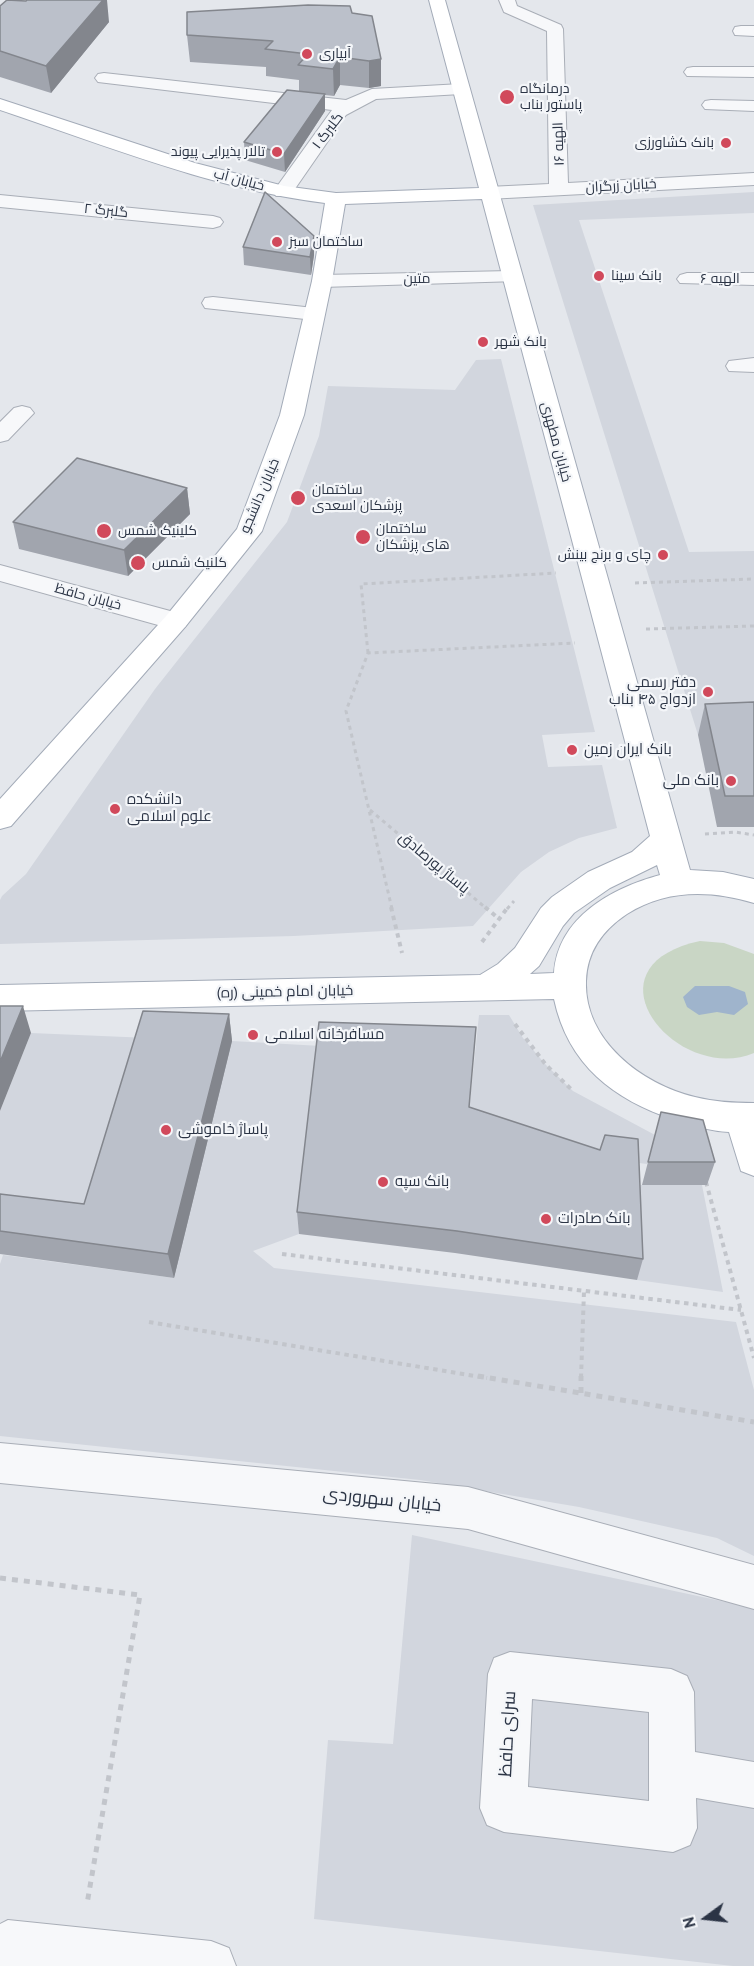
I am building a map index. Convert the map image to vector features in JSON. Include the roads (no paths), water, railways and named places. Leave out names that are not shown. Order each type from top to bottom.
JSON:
[{"type":"main road","name":"خیابان مطهری","points":[[437,0],[678,884]]},
{"type":"main road","name":"خیابان آب","points":[[0,104],[188,167],[283,192],[336,199],[488,193]]},
{"type":"main road","name":"خیابان دانشجو","points":[[0,818],[176,621],[249,531],[292,415],[322,281],[336,199]]},
{"type":"main road","points":[[485,988],[510,974],[527,957],[552,917],[563,905],[599,880],[643,860],[665,839]]},
{"type":"main road","points":[[754,891],[709,883],[678,884],[659,886],[625,899],[597,919],[578,945],[573,960],[570,986],[572,1007],[586,1039],[603,1060],[624,1080],[660,1101],[680,1109],[722,1118],[749,1118],[754,1160]]},
{"type":"main road","name":"خیابان امام خمینی (ره)","points":[[0,998],[570,986]]},
{"type":"street","name":"الهیه ۱۶","points":[[507,0],[510,9],[555,29],[560,182]]},
{"type":"street","points":[[693,72],[754,72]]},
{"type":"street","points":[[104,78],[348,106]]},
{"type":"street","name":"گلبرگ ۱","points":[[283,192],[340,111],[348,106],[372,94],[460,89]]},
{"type":"street","points":[[711,105],[754,106]]},
{"type":"street","name":"خیابان زرگران","points":[[488,193],[560,182],[754,179]]},
{"type":"street","name":"گلبرگ ۲","points":[[0,201],[213,222]]},
{"type":"street","name":"متین","points":[[322,281],[511,277]]},
{"type":"street","name":"الهیه ۶","points":[[687,279],[754,279]]},
{"type":"street","points":[[213,303],[314,314]]},
{"type":"street","points":[[0,435],[22,413]]},
{"type":"street","name":"خیابان حافظ","points":[[0,573],[176,621]]},
{"type":"street","name":"خیابان سهروردی","points":[[0,1462],[468,1508],[754,1587]]},
{"type":"street","name":"سرای حافظ","points":[[510,1674],[671,1692],[672,1771],[673,1828],[504,1808],[510,1674]]},
{"type":"street","points":[[672,1771],[754,1785]]},
{"type":"street","points":[[3,1966],[8,1945],[211,1966]]},
{"type":"water","points":[[695,986],[729,986],[745,992],[748,1004],[734,1015],[717,1012],[699,1015],[687,1007],[683,997]]},
{"type":"place","name":"آبیاری","points":[[307,54]]},
{"type":"place","name":"درمانگاه پاستور بناب","points":[[507,97]]},
{"type":"place","name":"بانک کشاورزی","points":[[726,143]]},
{"type":"place","name":"تالار پذیرایی پیوند","points":[[277,152]]},
{"type":"place","name":"ساختمان سبز","points":[[277,242]]},
{"type":"place","name":"بانک سینا","points":[[599,276]]},
{"type":"place","name":"بانک شهر","points":[[483,342]]},
{"type":"place","name":"ساختمان پزشکان اسعدی","points":[[298,498]]},
{"type":"place","name":"کلینیک شمس","points":[[104,531]]},
{"type":"place","name":"ساختمان های پزشکان","points":[[363,537]]},
{"type":"place","name":"چای و برنج بینش","points":[[663,555]]},
{"type":"place","name":"کلنیک شمس","points":[[138,563]]},
{"type":"place","name":"دفتر رسمی ازدواج ۴۵ بناب","points":[[708,692]]},
{"type":"place","name":"بانک ایران زمین","points":[[572,750]]},
{"type":"place","name":"بانک ملی","points":[[731,781]]},
{"type":"place","name":"دانشکده علوم اسلامی","points":[[115,809]]},
{"type":"place","name":"مسافرخانه اسلامی","points":[[253,1035]]},
{"type":"place","name":"پاساژ خاموشی","points":[[166,1130]]},
{"type":"place","name":"بانک سپه","points":[[383,1182]]},
{"type":"place","name":"بانک صادرات","points":[[546,1219]]}]
